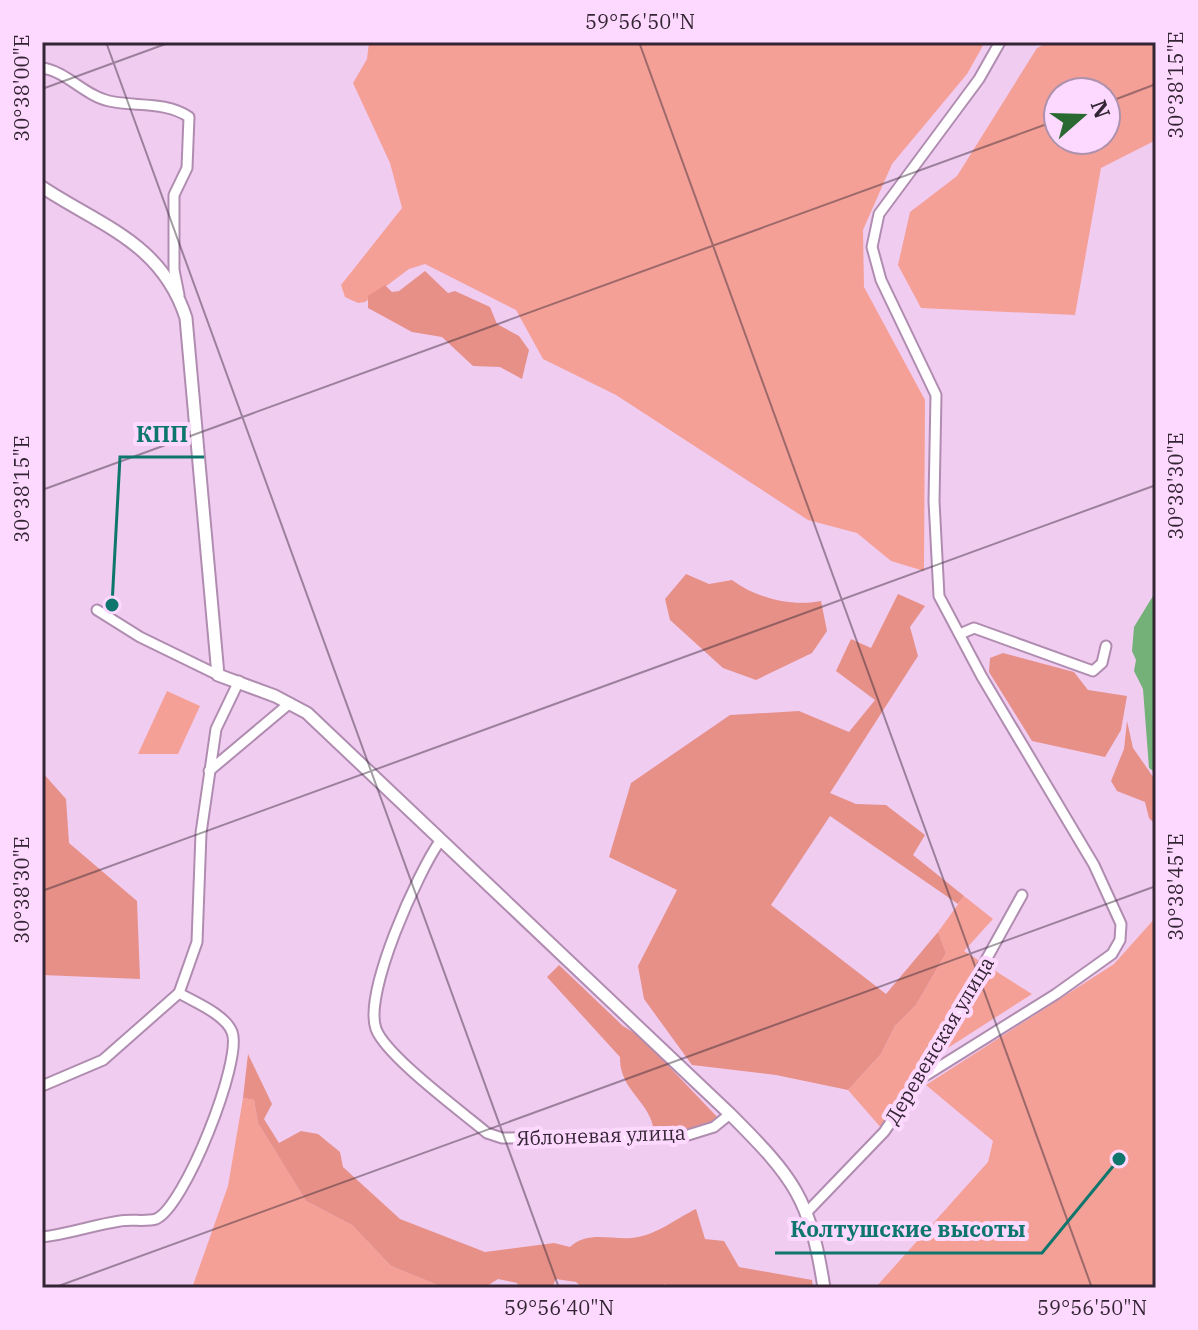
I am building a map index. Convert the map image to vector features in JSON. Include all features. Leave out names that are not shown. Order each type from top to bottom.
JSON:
[{"type":"street","points":[[920,1079],[1056,994],[1112,954],[1120,940],[1121,924],[1094,865],[939,596],[936,579],[936,395],[881,280],[872,247],[879,214],[979,79],[1000,42]]},
{"type":"street","points":[[42,68],[52,70],[111,102],[134,102],[189,117],[187,168],[174,195],[174,270],[186,318],[218,675]]},
{"type":"street","points":[[42,187],[130,239],[161,270],[181,301]]},
{"type":"street","points":[[97,610],[140,637],[307,713],[779,1163],[808,1211],[816,1237],[824,1288]]},
{"type":"street","points":[[960,634],[974,628],[1093,671],[1102,663],[1106,646]]},
{"type":"street","points":[[42,1086],[103,1060],[179,993],[197,942],[201,833],[216,729],[239,681]]},
{"type":"street","points":[[209,771],[290,703]]},
{"type":"street","name":"Яблоневая улица","points":[[440,841],[410,895],[373,1008],[377,1032],[391,1049],[487,1133],[502,1138],[685,1136],[714,1127],[730,1114]]},
{"type":"street","name":"Деревенская улица","points":[[808,1211],[884,1132],[920,1079],[1022,895]]},
{"type":"street","points":[[42,1237],[86,1231],[118,1221],[155,1220],[178,1201],[229,1078],[235,1039],[231,1027],[179,993]]},
{"type":"shaded area","points":[[369,42],[985,42],[967,74],[892,164],[863,230],[864,287],[925,400],[924,571],[891,561],[857,533],[808,520],[616,395],[543,359],[516,310],[425,264],[409,269],[365,302],[358,303],[345,297],[341,285],[402,208],[390,163],[353,83],[367,59]]},
{"type":"shaded area","points":[[1049,42],[1156,42],[1156,140],[1101,168],[1075,315],[921,308],[898,265],[910,212],[957,176],[1037,48]]},
{"type":"shaded area","points":[[425,271],[448,293],[455,291],[490,307],[497,324],[519,336],[529,350],[522,379],[500,367],[473,366],[442,337],[412,332],[368,308],[368,296],[385,285],[392,292],[399,291]]},
{"type":"shaded area","points":[[686,574],[709,584],[732,580],[774,600],[798,603],[821,601],[827,631],[812,653],[756,680],[723,668],[670,620],[665,599]]},
{"type":"shaded area","points":[[1156,591],[1156,773],[1149,768],[1143,689],[1134,671],[1136,660],[1132,651],[1134,627]]},
{"type":"shaded area","points":[[898,594],[925,606],[910,627],[918,656],[830,793],[856,804],[886,805],[925,835],[913,855],[964,896],[958,904],[830,816],[771,905],[886,994],[938,932],[946,953],[916,1005],[895,1026],[881,1054],[848,1090],[776,1075],[692,1065],[644,999],[638,966],[677,890],[609,857],[631,783],[730,715],[799,711],[849,732],[875,700],[836,671],[851,639],[871,648]]},
{"type":"shaded area","points":[[1003,653],[1074,672],[1088,690],[1127,696],[1121,730],[1105,757],[1032,741],[989,672],[990,658]]},
{"type":"shaded area","points":[[167,691],[200,706],[178,754],[138,754]]},
{"type":"shaded area","points":[[1127,721],[1133,748],[1156,781],[1156,825],[1149,818],[1145,802],[1117,791],[1111,781],[1124,749]]},
{"type":"shaded area","points":[[42,772],[66,799],[69,843],[137,901],[140,979],[42,975]]},
{"type":"shaded area","points":[[964,896],[993,919],[964,951],[1032,994],[915,1069],[883,1130],[848,1090],[881,1054],[895,1026],[916,1005],[946,953],[938,932]]},
{"type":"shaded area","points":[[1156,917],[1156,1288],[875,1288],[988,1162],[993,1141],[926,1085],[1114,964]]},
{"type":"shaded area","points":[[559,965],[623,1026],[641,1037],[720,1120],[684,1132],[654,1132],[647,1112],[624,1079],[620,1057],[547,977]]},
{"type":"shaded area","points":[[248,1054],[272,1104],[264,1119],[279,1143],[301,1131],[318,1134],[340,1152],[343,1167],[400,1219],[485,1252],[554,1243],[570,1247],[594,1237],[638,1237],[696,1209],[705,1239],[724,1241],[739,1267],[812,1280],[813,1288],[670,1288],[665,1284],[659,1288],[583,1288],[576,1282],[556,1279],[552,1288],[520,1288],[517,1283],[498,1279],[484,1288],[445,1288],[391,1266],[352,1225],[306,1201],[258,1123],[254,1100],[243,1098]]},
{"type":"shaded area","points":[[243,1098],[254,1100],[258,1123],[306,1201],[352,1225],[391,1266],[445,1288],[192,1288],[228,1186]]},
{"type":"place","name":"КПП","points":[[112,605]]},
{"type":"place","name":"Колтушские высоты","points":[[1119,1159]]}]
